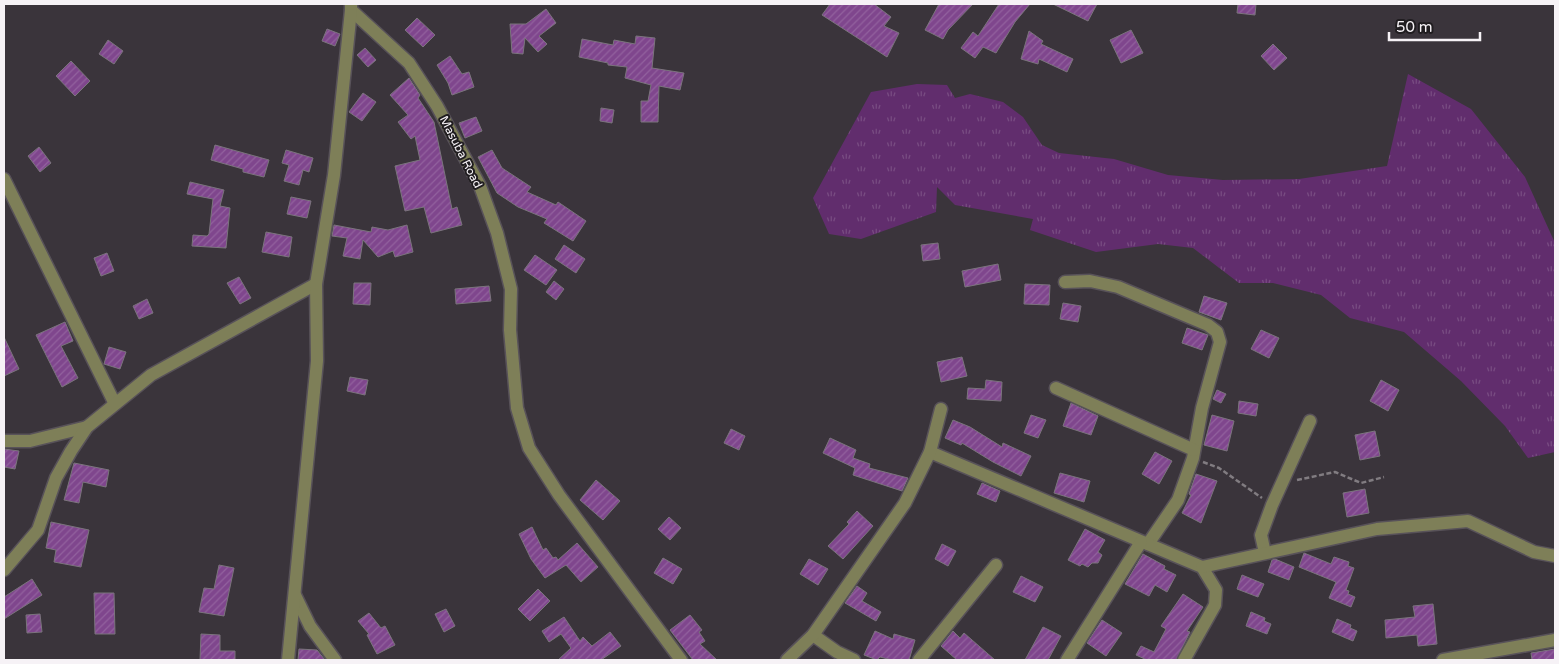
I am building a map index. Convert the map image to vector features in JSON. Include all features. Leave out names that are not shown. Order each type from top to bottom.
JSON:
[{"type":"street","points":[[288,660],[317,361],[316,284],[334,175],[351,7]]},
{"type":"street","name":"Masuba Road","points":[[351,7],[410,63],[458,141],[480,186],[497,233],[511,289],[510,330],[517,408],[529,448],[559,495],[681,660]]},
{"type":"street","points":[[4,179],[114,402]]},
{"type":"street","points":[[1065,282],[1090,281],[1118,287],[1208,325],[1217,332],[1220,342],[1202,408],[1193,454],[1178,500],[1144,543],[1067,660]]},
{"type":"street","points":[[4,570],[38,530],[56,478],[70,451],[87,427],[114,402],[151,375],[316,284]]},
{"type":"street","points":[[1056,388],[1193,454]]},
{"type":"street","points":[[787,660],[813,635],[904,503],[930,452],[941,409]]},
{"type":"street","points":[[1265,553],[1261,535],[1272,505],[1310,421]]},
{"type":"street","points":[[4,441],[30,441],[87,427]]},
{"type":"street","points":[[930,452],[1202,567],[1377,529],[1468,521],[1534,552],[1555,556]]},
{"type":"street","points":[[918,660],[996,565]]},
{"type":"street","points":[[1184,660],[1215,605],[1216,590],[1202,567]]},
{"type":"street","points":[[294,592],[310,626],[335,660]]},
{"type":"street","points":[[813,635],[837,652],[854,660]]},
{"type":"street","points":[[1443,660],[1502,656],[1555,640]]},
{"type":"path","points":[[1193,454],[1220,468],[1272,505]]},
{"type":"path","points":[[1282,482],[1319,477],[1335,472],[1361,483],[1384,477]]},
{"type":"green space","points":[[1408,74],[1471,109],[1525,177],[1555,243],[1555,452],[1528,458],[1505,426],[1461,381],[1404,332],[1350,318],[1321,295],[1273,283],[1239,283],[1193,248],[1158,244],[1096,252],[1030,230],[1033,219],[955,205],[937,187],[936,212],[861,239],[829,234],[813,198],[871,92],[917,84],[947,85],[955,98],[970,94],[1003,102],[1023,117],[1042,145],[1059,153],[1114,159],[1168,175],[1223,180],[1299,179],[1387,166]]},
{"type":"building","points":[[830,4],[874,4],[891,17],[884,26],[899,33],[887,57],[822,15]]},
{"type":"building","points":[[939,4],[973,4],[948,30],[943,39],[925,30]]},
{"type":"building","points":[[999,4],[1030,4],[1015,22],[996,53],[983,47],[975,58],[961,48],[973,32],[978,36]]},
{"type":"building","points":[[1053,4],[1097,4],[1088,21]]},
{"type":"building","points":[[1238,4],[1256,4],[1255,15],[1237,13]]},
{"type":"building","points":[[546,9],[556,23],[539,36],[547,44],[538,52],[525,38],[523,54],[512,53],[510,24],[526,24]]},
{"type":"building","points":[[417,18],[435,35],[423,47],[405,30]]},
{"type":"building","points":[[327,29],[340,34],[335,46],[322,41]]},
{"type":"building","points":[[1131,30],[1143,53],[1121,63],[1110,40]]},
{"type":"building","points":[[1029,31],[1043,41],[1041,44],[1073,59],[1067,72],[1039,59],[1038,64],[1021,59]]},
{"type":"building","points":[[636,36],[655,38],[652,68],[684,73],[680,90],[659,86],[658,122],[641,122],[641,101],[648,101],[651,85],[625,78],[627,67],[608,65],[608,63],[579,57],[582,39],[613,45],[614,40],[635,44]]},
{"type":"building","points":[[108,40],[123,51],[114,64],[99,54]]},
{"type":"building","points":[[1273,44],[1287,58],[1274,70],[1261,56]]},
{"type":"building","points":[[365,48],[376,60],[368,67],[357,55]]},
{"type":"building","points":[[450,56],[462,74],[469,72],[474,87],[452,95],[448,83],[437,65]]},
{"type":"building","points":[[71,61],[90,81],[75,96],[56,76]]},
{"type":"building","points":[[409,78],[420,95],[418,98],[434,122],[452,209],[457,207],[462,225],[431,233],[424,207],[405,211],[395,166],[420,160],[415,136],[411,139],[398,122],[408,115],[390,95]]},
{"type":"building","points":[[363,93],[376,102],[362,121],[349,112]]},
{"type":"building","points":[[601,108],[614,110],[612,123],[600,121]]},
{"type":"building","points":[[476,117],[482,131],[465,138],[459,123]]},
{"type":"building","points":[[215,145],[269,160],[264,177],[243,172],[243,169],[211,160]]},
{"type":"building","points":[[39,147],[51,163],[40,172],[28,156]]},
{"type":"building","points":[[286,150],[313,158],[309,172],[303,170],[299,185],[284,181],[289,165],[282,163]]},
{"type":"building","points":[[492,150],[502,168],[531,187],[527,192],[556,205],[558,202],[586,221],[573,241],[544,223],[547,219],[518,207],[497,193],[478,157]]},
{"type":"building","points":[[190,182],[224,190],[220,206],[230,208],[226,248],[192,246],[193,235],[207,236],[209,234],[213,199],[187,194]]},
{"type":"building","points":[[291,197],[311,201],[307,218],[287,214]]},
{"type":"building","points":[[334,225],[371,232],[372,227],[388,230],[407,225],[413,252],[395,257],[393,251],[378,257],[363,240],[360,259],[343,256],[347,238],[332,236]]},
{"type":"building","points":[[266,232],[292,237],[289,257],[262,252]]},
{"type":"building","points":[[938,243],[940,259],[923,261],[921,245]]},
{"type":"building","points":[[564,245],[585,259],[576,273],[555,259]]},
{"type":"building","points":[[107,253],[114,271],[101,276],[94,258]]},
{"type":"building","points":[[535,255],[557,270],[546,285],[524,270]]},
{"type":"building","points":[[998,264],[1001,280],[965,287],[962,271]]},
{"type":"building","points":[[239,277],[251,298],[240,304],[227,283]]},
{"type":"building","points":[[554,281],[564,289],[556,300],[546,292]]},
{"type":"building","points":[[354,283],[371,283],[370,305],[353,304]]},
{"type":"building","points":[[1025,284],[1050,285],[1049,305],[1024,304]]},
{"type":"building","points":[[489,286],[491,301],[456,304],[455,289]]},
{"type":"building","points":[[1204,296],[1227,303],[1221,320],[1199,312]]},
{"type":"building","points":[[147,299],[153,313],[139,319],[133,306]]},
{"type":"building","points":[[1063,303],[1081,306],[1078,322],[1060,319]]},
{"type":"building","points":[[65,322],[73,341],[61,346],[78,378],[62,387],[36,335]]},
{"type":"building","points":[[1187,328],[1208,335],[1202,350],[1182,343]]},
{"type":"building","points":[[1261,330],[1279,338],[1269,358],[1251,349]]},
{"type":"building","points":[[4,337],[19,369],[4,376]]},
{"type":"building","points":[[109,347],[126,352],[120,369],[104,364]]},
{"type":"building","points":[[962,357],[967,376],[941,382],[937,362]]},
{"type":"building","points":[[350,377],[368,380],[365,395],[347,391]]},
{"type":"building","points":[[986,380],[1002,382],[1001,401],[967,399],[968,388],[985,389]]},
{"type":"building","points":[[1381,380],[1399,390],[1388,411],[1370,401]]},
{"type":"building","points":[[1217,390],[1226,394],[1221,403],[1213,399]]},
{"type":"building","points":[[1239,401],[1258,404],[1256,416],[1238,413]]},
{"type":"building","points":[[1071,403],[1098,416],[1091,435],[1063,426]]},
{"type":"building","points":[[1031,415],[1046,420],[1038,438],[1024,433]]},
{"type":"building","points":[[1212,415],[1234,421],[1227,451],[1204,445]]},
{"type":"building","points":[[953,420],[970,427],[1002,447],[1003,443],[1031,456],[1021,476],[962,443],[961,445],[945,438]]},
{"type":"building","points":[[731,429],[745,436],[739,450],[724,443]]},
{"type":"building","points":[[1375,431],[1380,456],[1360,460],[1355,435]]},
{"type":"building","points":[[830,438],[856,450],[853,458],[870,464],[869,468],[908,478],[902,491],[853,475],[855,468],[823,453]]},
{"type":"building","points":[[4,449],[19,451],[15,469],[4,467]]},
{"type":"building","points":[[1155,452],[1172,461],[1159,484],[1142,474]]},
{"type":"building","points":[[74,463],[109,470],[106,487],[83,482],[79,503],[64,500]]},
{"type":"building","points":[[1060,473],[1090,481],[1084,502],[1054,493]]},
{"type":"building","points":[[1196,474],[1217,481],[1201,523],[1182,513],[1191,495],[1189,494]]},
{"type":"building","points":[[596,480],[620,501],[603,520],[580,500]]},
{"type":"building","points":[[982,483],[1000,491],[996,502],[977,494]]},
{"type":"building","points":[[1365,489],[1369,513],[1347,517],[1343,493]]},
{"type":"building","points":[[857,511],[873,526],[843,559],[828,546],[849,524],[847,522]]},
{"type":"building","points":[[669,517],[681,528],[670,540],[658,529]]},
{"type":"building","points":[[51,522],[89,530],[81,567],[54,562],[56,550],[46,548]]},
{"type":"building","points":[[532,527],[543,550],[546,548],[553,558],[556,557],[558,560],[577,543],[598,567],[581,582],[566,565],[545,578],[531,559],[519,534]]},
{"type":"building","points":[[1085,529],[1105,540],[1098,552],[1102,555],[1098,563],[1092,563],[1088,567],[1082,564],[1080,566],[1068,560]]},
{"type":"building","points":[[942,544],[956,551],[948,566],[935,559]]},
{"type":"building","points":[[1304,553],[1331,564],[1334,557],[1349,562],[1348,566],[1354,568],[1346,590],[1349,591],[1348,594],[1355,597],[1351,607],[1329,598],[1336,582],[1299,567]]},
{"type":"building","points":[[1143,554],[1165,566],[1164,569],[1176,575],[1167,592],[1155,585],[1149,596],[1125,584]]},
{"type":"building","points":[[663,558],[682,569],[673,584],[654,573]]},
{"type":"building","points":[[809,559],[828,569],[818,585],[800,574]]},
{"type":"building","points":[[1275,559],[1294,567],[1289,580],[1268,572],[1272,560]]},
{"type":"building","points":[[219,565],[234,568],[224,616],[199,612],[204,588],[214,589]]},
{"type":"building","points":[[1242,575],[1264,584],[1258,597],[1237,589]]},
{"type":"building","points":[[1021,576],[1043,587],[1035,602],[1013,592]]},
{"type":"building","points":[[32,579],[42,595],[4,619],[4,597]]},
{"type":"building","points":[[857,586],[867,593],[862,601],[881,612],[876,621],[845,603]]},
{"type":"building","points":[[538,589],[550,601],[530,621],[518,609]]},
{"type":"building","points":[[94,593],[114,593],[115,634],[95,634]]},
{"type":"building","points":[[1183,594],[1203,607],[1187,631],[1190,632],[1176,660],[1147,660],[1136,655],[1141,646],[1154,652],[1166,629],[1161,626]]},
{"type":"building","points":[[1433,604],[1437,644],[1418,646],[1417,635],[1386,638],[1385,620],[1415,617],[1413,606]]},
{"type":"building","points":[[446,609],[455,626],[444,632],[435,614]]},
{"type":"building","points":[[1251,612],[1265,618],[1264,621],[1271,624],[1267,634],[1246,626]]},
{"type":"building","points":[[369,613],[381,628],[385,626],[395,645],[377,654],[367,635],[369,634],[358,621]]},
{"type":"building","points":[[40,614],[42,632],[27,633],[26,615]]},
{"type":"building","points":[[690,615],[702,630],[699,632],[705,641],[700,644],[717,660],[693,660],[670,630]]},
{"type":"building","points":[[564,617],[580,641],[583,637],[592,646],[610,632],[621,646],[601,660],[558,660],[571,648],[561,634],[549,642],[542,631]]},
{"type":"building","points":[[1337,619],[1351,625],[1350,628],[1357,631],[1353,641],[1332,632]]},
{"type":"building","points":[[1102,620],[1122,633],[1106,656],[1087,643]]},
{"type":"building","points":[[1043,627],[1061,636],[1048,660],[1025,660]]},
{"type":"building","points":[[875,631],[893,639],[894,634],[915,640],[909,660],[892,660],[880,657],[877,660],[864,655]]},
{"type":"building","points":[[953,631],[960,638],[964,633],[995,660],[957,660],[941,646]]},
{"type":"building","points":[[201,634],[220,635],[220,651],[235,651],[235,660],[200,660]]},
{"type":"building","points":[[299,649],[317,650],[325,660],[298,660]]},
{"type":"building","points":[[1555,649],[1555,660],[1532,660],[1531,653]]}]
